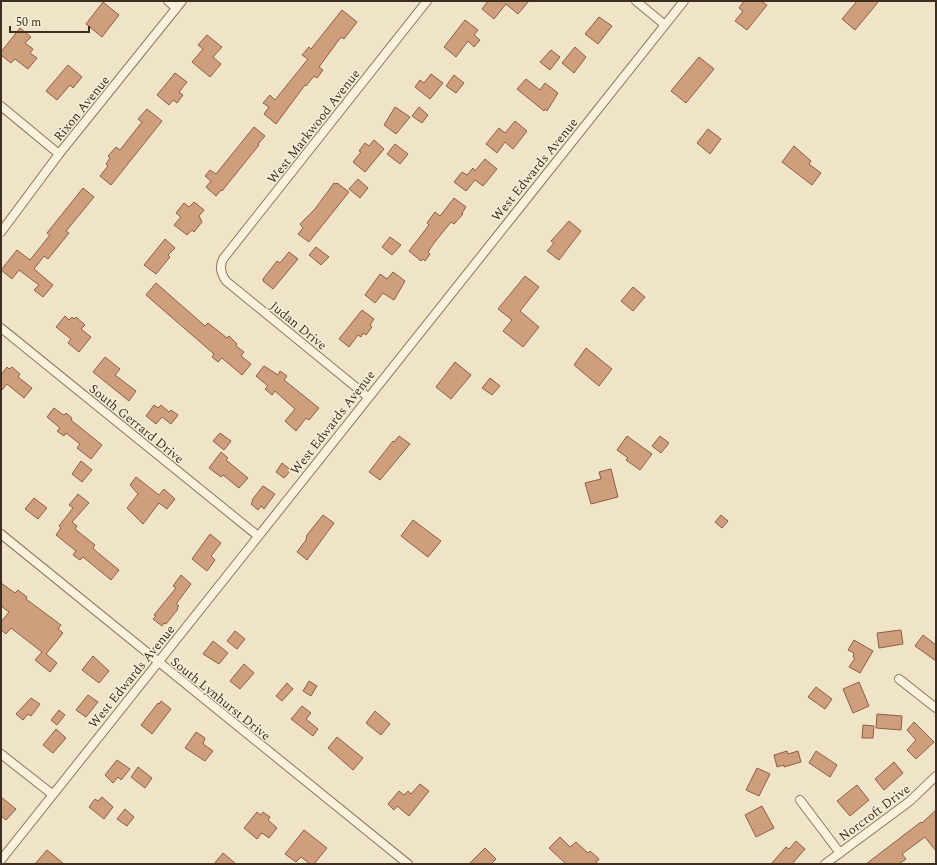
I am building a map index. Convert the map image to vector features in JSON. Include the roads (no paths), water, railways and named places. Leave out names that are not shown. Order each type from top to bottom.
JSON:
[{"type":"street","points":[[168,1],[176,8]]},
{"type":"street","name":"Rixon Avenue","points":[[1,232],[59,154],[182,1]]},
{"type":"street","name":"West Markwood Avenue","points":[[221,268],[223,259],[427,1]]},
{"type":"street","points":[[636,1],[665,25]]},
{"type":"street","name":"West Edwards Avenue","points":[[1,860],[684,1]]},
{"type":"street","points":[[1,106],[59,154]]},
{"type":"street","name":"Judan Drive","points":[[221,268],[222,276],[226,281],[368,397]]},
{"type":"street","name":"South Gerrard Drive","points":[[1,328],[258,536]]},
{"type":"street","name":"South Lynhurst Drive","points":[[1,534],[408,864]]},
{"type":"street","points":[[899,679],[936,708]]},
{"type":"street","points":[[1,754],[52,794]]},
{"type":"street","name":"Norcroft Drive","points":[[825,864],[910,801],[936,776]]},
{"type":"street","points":[[800,800],[840,853]]}]
